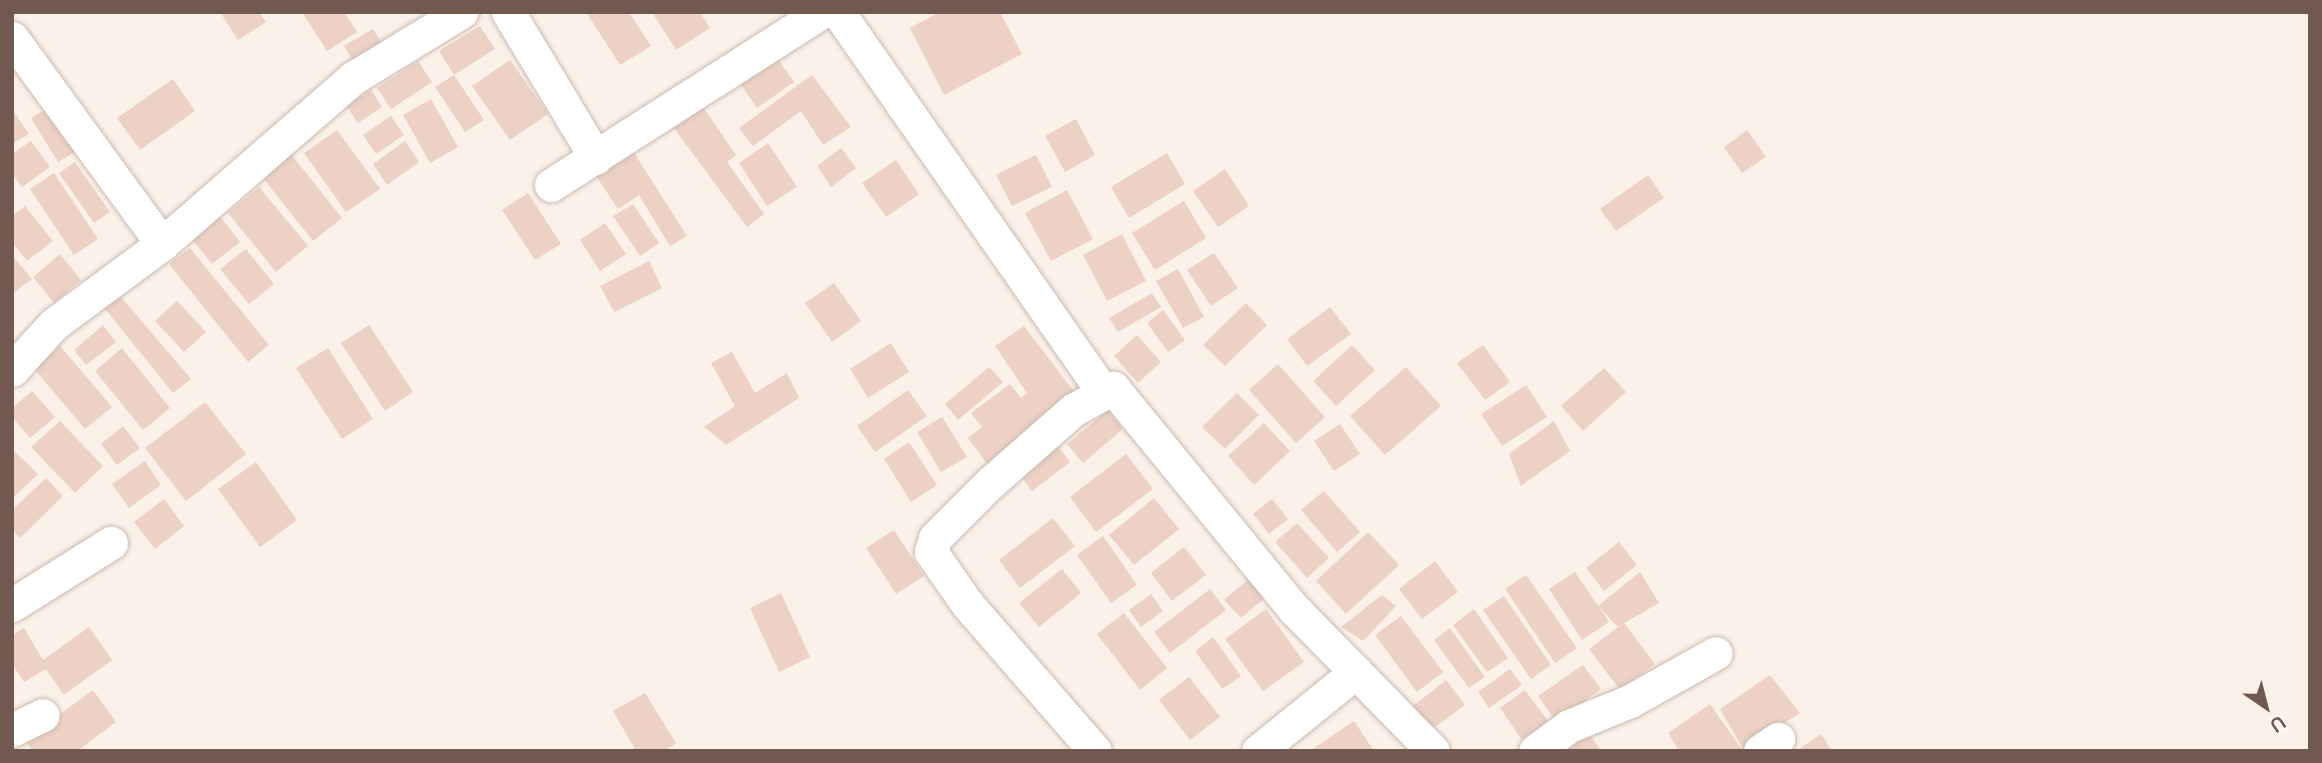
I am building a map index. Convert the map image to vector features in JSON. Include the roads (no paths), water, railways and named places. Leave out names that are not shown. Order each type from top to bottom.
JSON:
[{"type":"street","points":[[12,370],[54,324],[162,244],[353,78],[461,12]]},
{"type":"street","points":[[509,12],[596,158]]},
{"type":"street","points":[[551,185],[822,12]]},
{"type":"street","points":[[838,12],[1102,390]]},
{"type":"street","points":[[13,40],[162,244]]},
{"type":"street","points":[[1095,751],[968,605],[931,552],[935,538],[990,482],[1102,390],[1114,388],[1127,399],[1295,610],[1433,751]]},
{"type":"street","points":[[12,605],[111,543]]},
{"type":"street","points":[[1535,751],[1569,726],[1630,701],[1716,653]]},
{"type":"street","points":[[1258,751],[1356,672]]},
{"type":"street","points":[[12,730],[43,715]]}]
